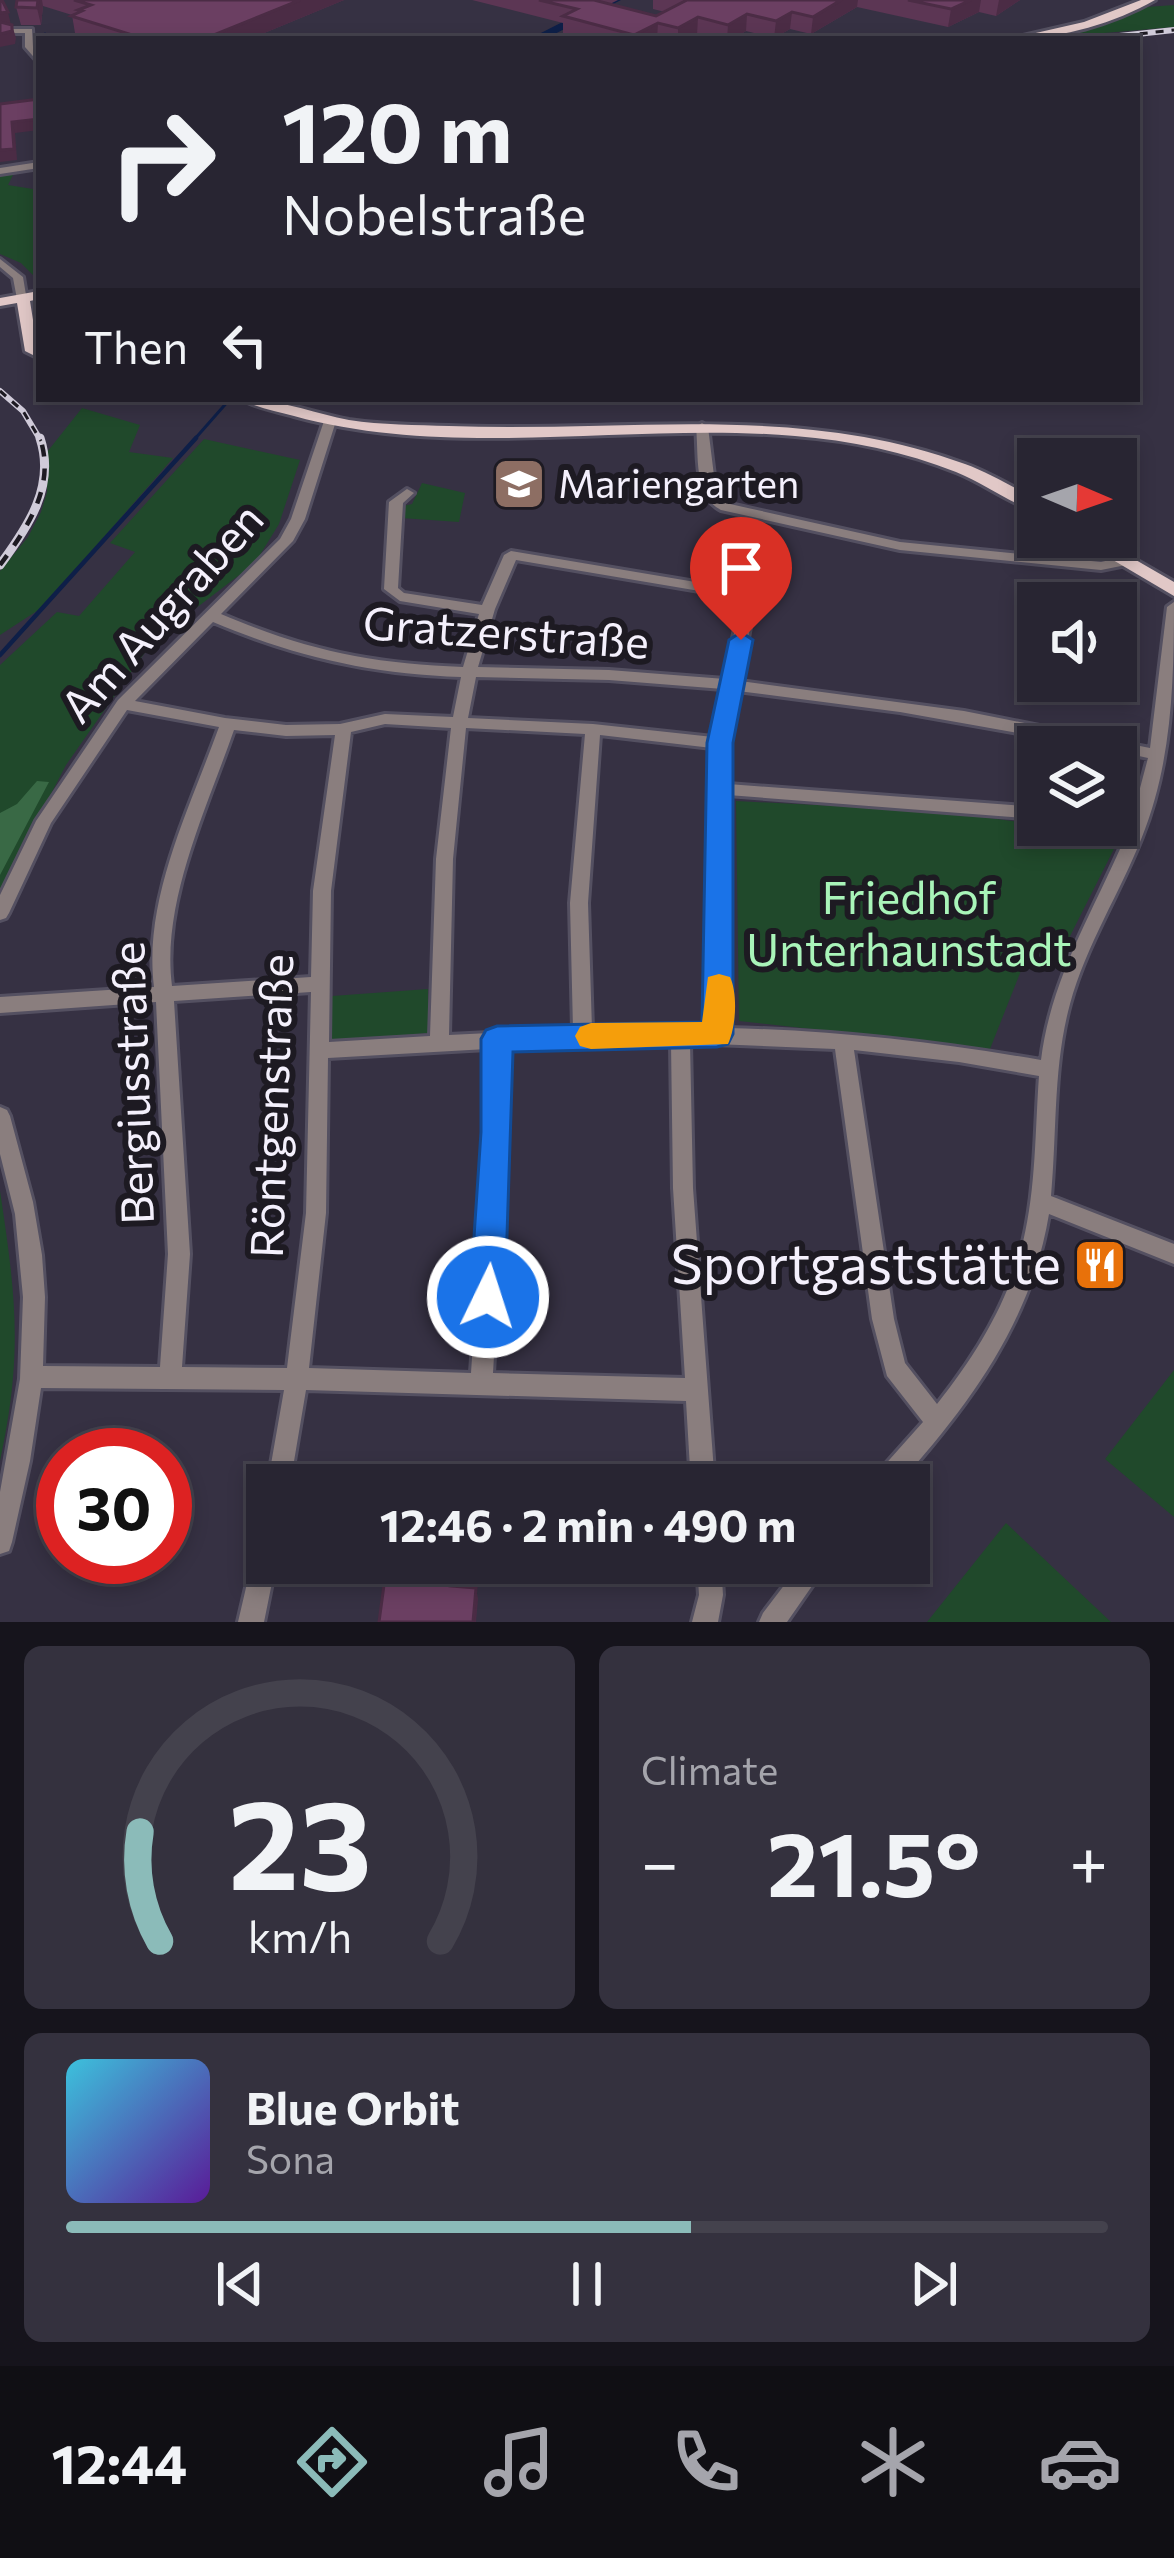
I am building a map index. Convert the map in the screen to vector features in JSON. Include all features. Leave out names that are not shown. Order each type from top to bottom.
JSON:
[{"type":"main road","points":[[1034,36],[1059,32],[1139,3]]},
{"type":"main road","points":[[0,302],[31,297],[27,331],[36,353]]},
{"type":"main road","points":[[261,402],[330,421],[430,430],[702,428],[821,434],[879,443],[950,463],[1017,496]]},
{"type":"main road","points":[[1122,558],[1174,590]]},
{"type":"street","points":[[0,31],[29,31],[29,47],[36,56]]},
{"type":"street","points":[[0,171],[36,165]]},
{"type":"street","points":[[0,262],[31,297]]},
{"type":"street","name":"Am Augraben","points":[[0,913],[44,821],[123,704],[286,541],[298,520],[330,421]]},
{"type":"street","points":[[702,428],[709,492],[726,507],[900,546],[1017,558]]},
{"type":"street","points":[[407,493],[396,502],[391,589],[400,597],[486,610]]},
{"type":"street","points":[[439,1043],[446,824],[486,610],[511,555],[749,595],[720,743],[717,1034]]},
{"type":"street","points":[[1021,558],[1101,566],[1107,558]]},
{"type":"street","points":[[1137,829],[1154,754],[1174,607]]},
{"type":"street","name":"Gratzerstraße","points":[[214,617],[278,644],[373,665],[733,684],[931,708],[1154,754]]},
{"type":"street","points":[[123,704],[229,722],[344,729],[361,721],[386,719],[463,722],[593,729],[720,743]]},
{"type":"street","name":"Bergiusstraße","points":[[170,1378],[178,1254],[163,992],[158,980],[169,896],[229,722]]},
{"type":"street","name":"Röntgenstraße","points":[[282,1464],[316,1213],[324,868],[344,729]]},
{"type":"street","points":[[583,1036],[579,903],[593,729]]},
{"type":"street","points":[[720,789],[1017,812]]},
{"type":"street","points":[[901,1464],[1000,1340],[1027,1268],[1041,1201],[1048,1070],[1075,957],[1129,846]]},
{"type":"street","points":[[0,1005],[319,985]]},
{"type":"street","points":[[321,1050],[497,1039],[717,1034],[843,1041],[1048,1070]]},
{"type":"street","points":[[680,1035],[701,1464]]},
{"type":"street","points":[[482,1384],[497,1132],[497,1039]]},
{"type":"street","points":[[843,1041],[883,1319],[895,1368],[938,1423]]},
{"type":"street","points":[[0,1116],[26,1216],[34,1303],[34,1377],[0,1542]]},
{"type":"street","points":[[1041,1201],[1174,1253]]},
{"type":"street","points":[[34,1377],[297,1378],[696,1390]]},
{"type":"street","points":[[250,1622],[259,1584]]},
{"type":"street","points":[[705,1622],[710,1584]]},
{"type":"street","points":[[772,1622],[800,1584]]},
{"type":"green space","points":[[1174,5],[1174,27],[1048,36],[1116,21],[1147,7]]},
{"type":"green space","points":[[16,169],[8,185],[36,190],[36,278],[21,263],[0,254],[0,176]]},
{"type":"green space","points":[[82,408],[140,425],[129,452],[173,458],[43,607],[0,635],[0,571],[41,512],[47,492],[47,452]]},
{"type":"green space","points":[[204,439],[300,460],[279,524],[255,563],[153,641],[66,765],[0,892],[0,665],[57,612],[79,616],[135,552],[110,543]]},
{"type":"green space","points":[[422,483],[465,493],[459,522],[401,518],[403,506],[412,504]]},
{"type":"green space","points":[[37,781],[49,782],[0,875],[0,813],[17,804]]},
{"type":"green space","name":"Friedhof Unterhaunstadt","points":[[736,801],[934,811],[1017,822],[1017,846],[1115,846],[1065,946],[1026,958],[990,1049],[739,1021]]},
{"type":"green space","points":[[428,989],[429,1033],[331,1041],[332,996]]},
{"type":"green space","points":[[0,1191],[15,1326],[12,1389],[0,1461]]},
{"type":"green space","points":[[1174,1370],[1174,1517],[1105,1459]]},
{"type":"green space","points":[[1006,1523],[1111,1622],[927,1622]]},
{"type":"building","points":[[17,0],[38,0],[37,8],[16,7]]},
{"type":"building","points":[[74,0],[300,0],[211,36],[135,36],[71,16],[91,5]]},
{"type":"building","points":[[539,0],[594,0],[656,16],[687,0],[841,0],[813,17],[792,12],[776,21],[747,14],[728,25],[698,17],[678,28],[658,23],[634,35],[563,16],[577,9]]},
{"type":"building","points":[[908,0],[971,0],[951,9]]},
{"type":"building","points":[[0,22],[12,25],[12,31],[0,34]]},
{"type":"building","points":[[36,99],[36,119],[12,122],[14,149],[0,150],[0,104]]},
{"type":"building","points":[[384,1584],[476,1588],[473,1622],[379,1622]]},
{"type":"waterway","points":[[541,36],[615,0]]},
{"type":"waterway","points":[[542,36],[563,26]]},
{"type":"waterway","points":[[193,441],[227,402]]},
{"type":"waterway","points":[[0,655],[196,438]]},
{"type":"railway","points":[[1119,36],[1174,30]]},
{"type":"railway","points":[[0,391],[23,411],[40,440]]},
{"type":"railway","points":[[0,565],[29,521],[42,489],[40,440]]},
{"type":"slow traffic","points":[[591,1036],[717,1034],[719,986]]},
{"type":"place","name":"Mariengarten","points":[[519,484]]},
{"type":"place","name":"Sportgaststätte","points":[[1100,1265]]},
{"type":"route","points":[[488,1297],[497,1039],[717,1034],[720,743],[741,640]]}]
